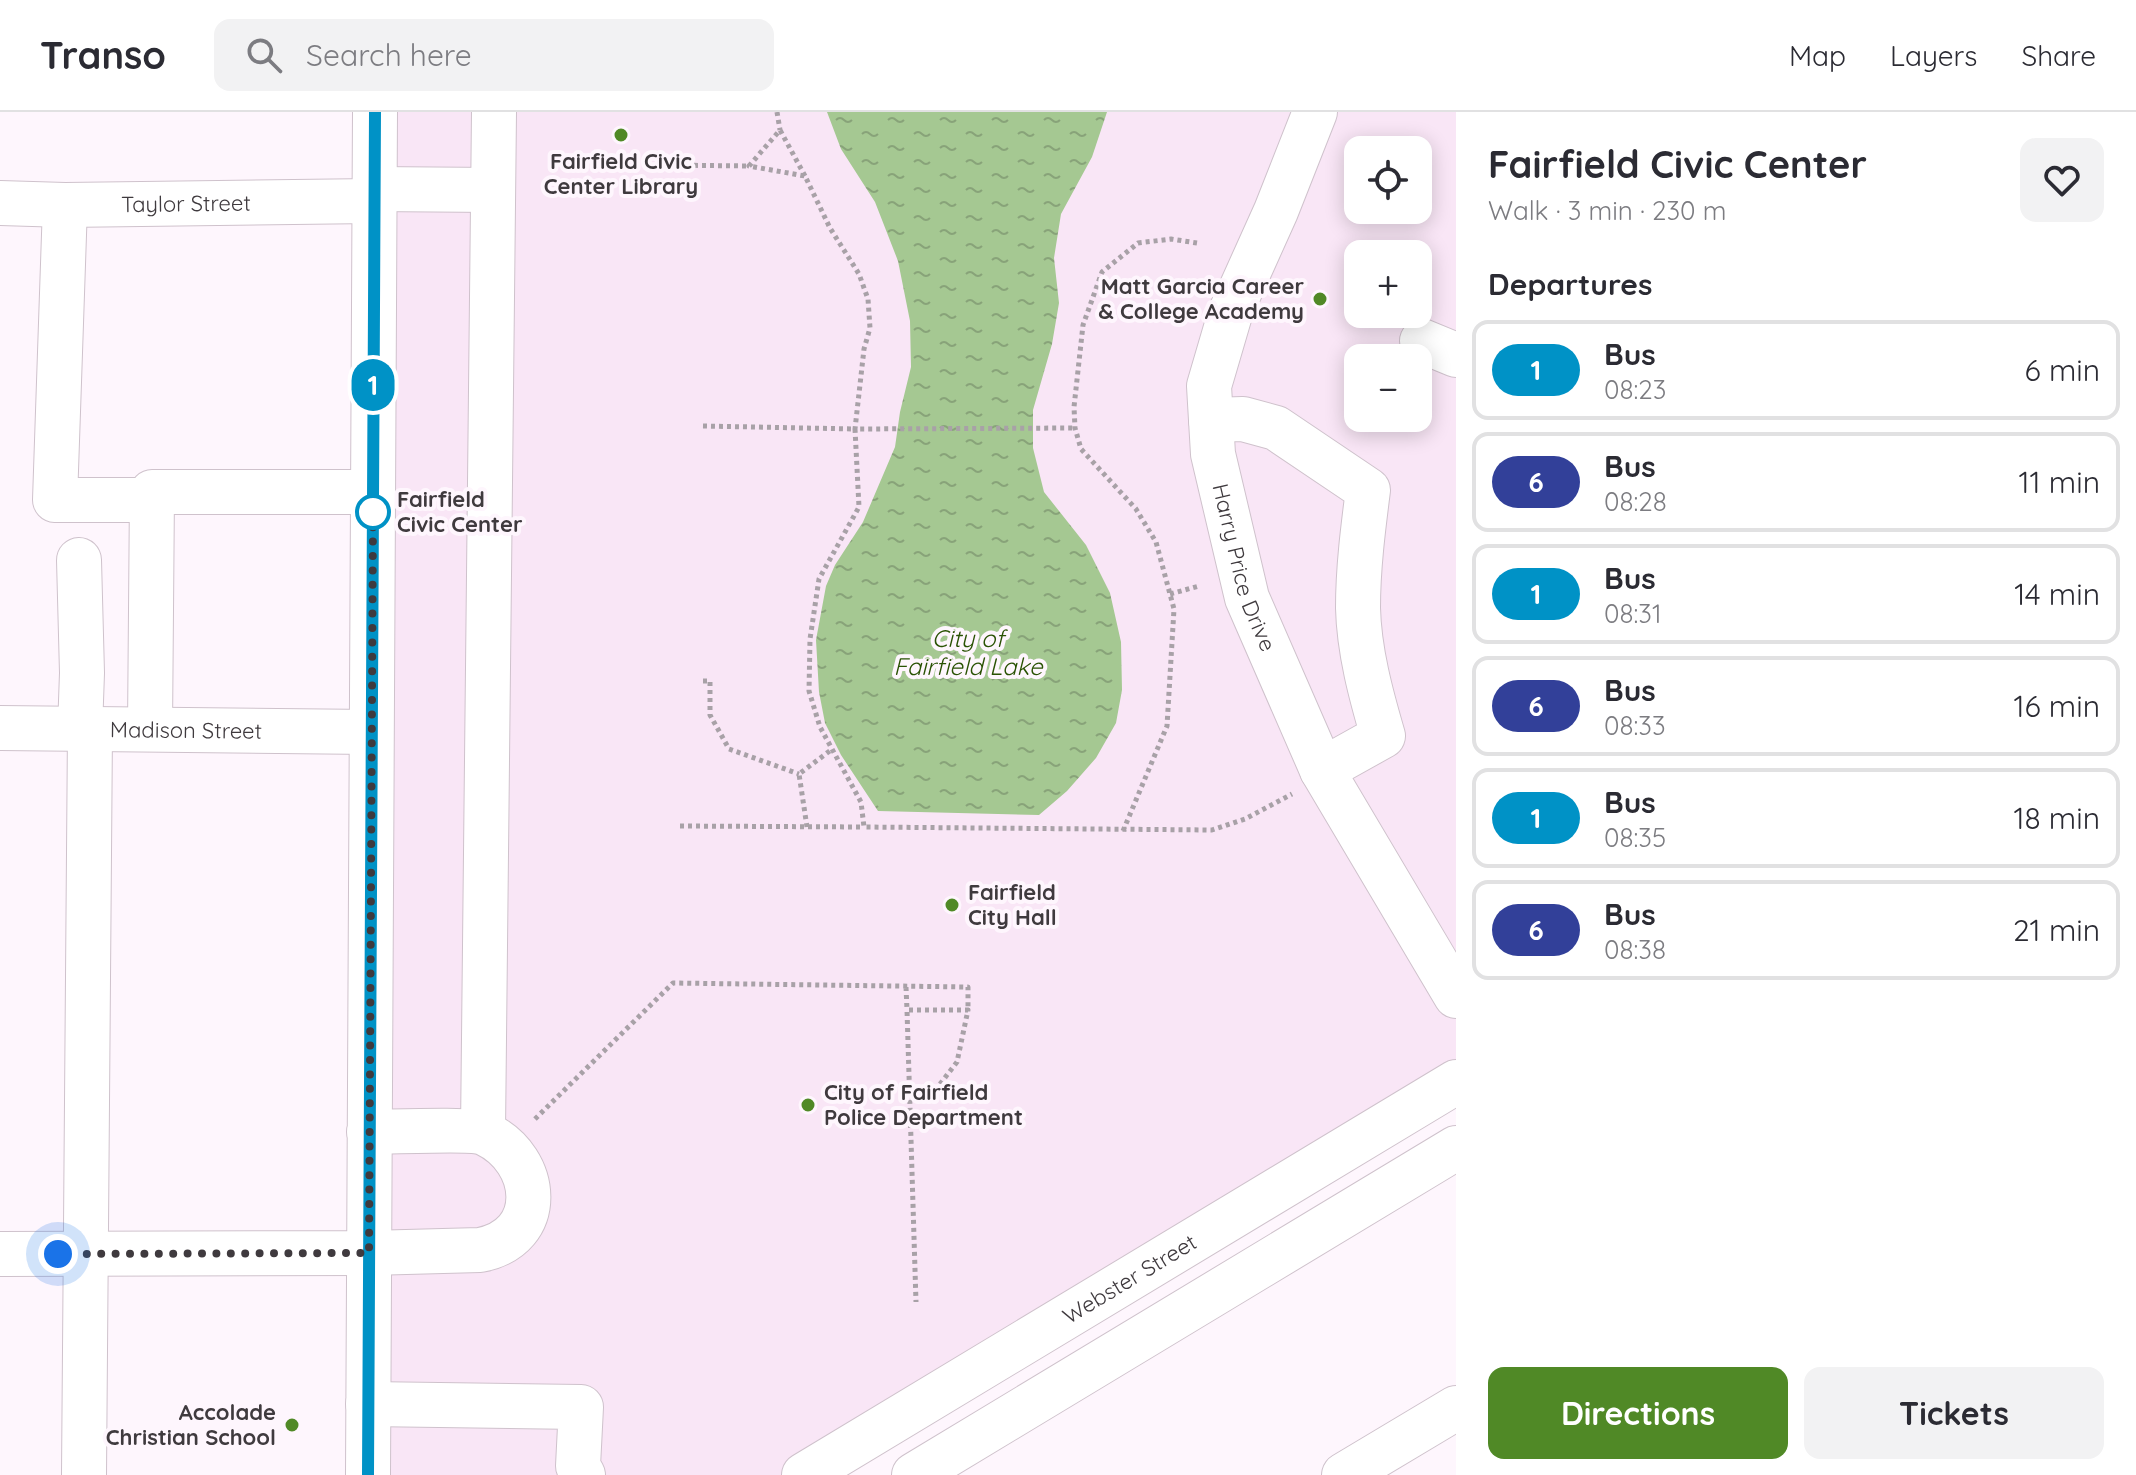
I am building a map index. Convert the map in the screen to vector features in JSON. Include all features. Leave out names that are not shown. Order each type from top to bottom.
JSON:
[{"type":"street","points":[[368,1475],[375,112]]},
{"type":"street","points":[[483,1131],[494,112]]},
{"type":"street","name":"Harry Price Drive","points":[[1315,112],[1276,211],[1231,311],[1209,386],[1213,454],[1247,598],[1307,782],[1456,996]]},
{"type":"street","name":"Taylor Street","points":[[0,203],[65,205],[493,190]]},
{"type":"street","points":[[65,205],[55,500],[152,500]]},
{"type":"street","points":[[1211,420],[1243,419],[1276,428],[1368,490],[1359,557],[1358,611],[1368,682],[1383,736],[1307,782]]},
{"type":"street","points":[[150,729],[152,492],[373,492]]},
{"type":"street","points":[[79,560],[85,729],[84,1475]]},
{"type":"street","name":"Madison Street","points":[[0,728],[371,732]]},
{"type":"street","name":"Webster Street","points":[[804,1475],[1456,1082]]},
{"type":"street","points":[[0,1254],[480,1250],[497,1246],[514,1235],[526,1219],[528,1198],[524,1172],[513,1154],[483,1131],[369,1132]]},
{"type":"street","points":[[914,1475],[1456,1148]]},
{"type":"street","points":[[1227,1221],[1249,1272]]},
{"type":"street","points":[[368,1404],[581,1407],[578,1466],[583,1475]]},
{"type":"street","points":[[1344,1475],[1456,1408]]},
{"type":"path","points":[[777,112],[780,130],[830,228],[859,274],[868,299],[870,328],[862,362],[855,429],[859,507],[819,579],[810,639],[809,691],[820,727],[861,802],[864,827]]},
{"type":"path","points":[[749,166],[780,130]]},
{"type":"path","points":[[662,165],[749,166],[805,176]]},
{"type":"path","points":[[1123,831],[1167,726],[1174,609],[1156,542],[1136,509],[1081,449],[1075,428],[1074,407],[1083,325],[1102,272],[1138,243],[1171,239],[1197,243]]},
{"type":"path","points":[[703,426],[1075,428]]},
{"type":"path","points":[[1170,594],[1199,586]]},
{"type":"path","points":[[703,681],[710,681],[710,715],[729,749],[799,774]]},
{"type":"path","points":[[799,774],[831,750]]},
{"type":"path","points":[[799,774],[807,827]]},
{"type":"path","points":[[680,826],[1212,830],[1245,819],[1307,782]]},
{"type":"path","points":[[535,1119],[673,983],[968,987],[968,1010],[957,1062],[937,1088],[910,1090]]},
{"type":"path","points":[[906,986],[916,1302]]},
{"type":"path","points":[[907,1010],[968,1010]]},
{"type":"shaded area","name":"Fairfield Civic Center","points":[[386,112],[1456,112],[1456,1102],[822,1475],[380,1475]]},
{"type":"water","name":"City of Fairfield Lake","points":[[827,112],[1107,112],[1092,157],[1061,214],[1054,258],[1059,303],[1052,344],[1033,410],[1033,448],[1044,492],[1086,545],[1110,593],[1121,642],[1122,690],[1116,723],[1096,758],[1067,791],[1039,815],[878,811],[841,755],[825,723],[819,692],[816,640],[826,586],[835,565],[863,522],[895,447],[911,367],[910,321],[898,261],[875,202],[841,149]]},
{"type":"bus line","name":"1","points":[[368,1475],[375,112]]},
{"type":"place","name":"Fairfield Civic Center Library","points":[[621,135]]},
{"type":"place","name":"Matt Garcia Career & College Academy","points":[[1320,299]]},
{"type":"place","name":"Fairfield Civic Center","points":[[373,512]]},
{"type":"place","name":"Fairfield City Hall","points":[[952,905]]},
{"type":"place","name":"City of Fairfield Police Department","points":[[808,1105]]},
{"type":"place","name":"Accolade Christian School","points":[[292,1425]]},
{"type":"route","points":[[58,1254],[369,1253],[373,512]]}]
